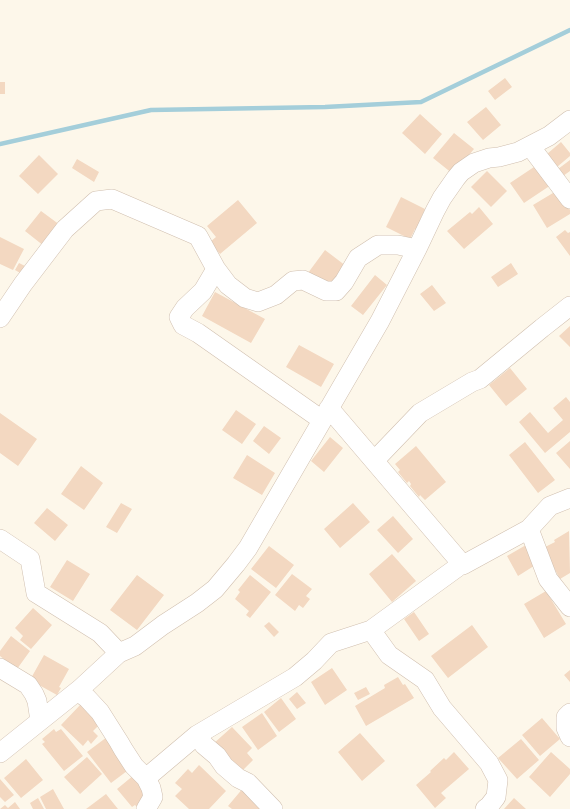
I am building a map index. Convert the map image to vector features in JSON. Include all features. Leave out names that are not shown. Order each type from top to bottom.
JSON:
[{"type":"street","points":[[0,753],[80,689],[119,653],[135,646],[215,589],[248,548],[380,320],[442,198],[450,186],[462,172],[474,163],[518,152],[548,136],[570,120]]},
{"type":"street","points":[[530,146],[570,199]]},
{"type":"street","points":[[0,318],[23,284],[65,229],[96,201],[112,199],[198,236],[216,269],[228,285],[245,298],[258,302],[276,295],[293,281],[303,280],[326,291],[336,291],[344,282],[358,258],[378,245],[398,245],[417,249]]},
{"type":"street","points":[[216,269],[203,291],[185,308],[179,317],[183,325],[326,414],[374,461],[462,564]]},
{"type":"street","points":[[374,461],[420,413],[472,382],[480,379],[570,306]]},
{"type":"street","points":[[146,778],[197,735],[295,677],[314,661],[331,643],[371,630],[462,564],[463,565],[529,529],[550,506],[570,498]]},
{"type":"street","points":[[529,529],[548,579],[570,607]]},
{"type":"street","points":[[0,539],[30,559],[36,593],[100,633],[119,653]]},
{"type":"street","points":[[371,630],[389,655],[425,680],[442,708],[489,763],[498,780],[496,796],[485,809]]},
{"type":"street","points":[[0,668],[28,685],[37,701],[40,721]]},
{"type":"street","points":[[80,689],[80,693],[100,712],[134,766],[146,778],[151,788],[153,797],[146,809]]},
{"type":"street","points":[[570,713],[566,717],[566,728],[570,737]]},
{"type":"street","points":[[197,735],[204,745],[217,756],[224,766],[238,778],[248,783],[273,809]]},
{"type":"building","points":[[505,78],[512,87],[495,100],[488,91]]},
{"type":"building","points":[[0,82],[5,82],[5,94],[0,94]]},
{"type":"building","points":[[486,107],[501,125],[483,140],[467,122]]},
{"type":"building","points":[[420,114],[442,134],[425,154],[402,133]]},
{"type":"building","points":[[454,133],[474,149],[453,174],[433,158]]},
{"type":"building","points":[[561,142],[570,153],[570,156],[557,167],[547,154]]},
{"type":"building","points":[[39,155],[58,174],[38,194],[19,176]]},
{"type":"building","points":[[77,159],[99,172],[94,182],[72,168]]},
{"type":"building","points":[[570,160],[570,171],[563,176],[558,169]]},
{"type":"building","points":[[537,165],[551,185],[524,203],[510,183]]},
{"type":"building","points":[[487,171],[507,191],[491,207],[471,187]]},
{"type":"building","points":[[558,190],[570,210],[570,214],[547,228],[533,205]]},
{"type":"building","points":[[401,197],[425,209],[420,220],[427,224],[423,233],[415,229],[410,239],[386,227]]},
{"type":"building","points":[[238,200],[257,223],[220,254],[210,242],[216,237],[207,226]]},
{"type":"building","points":[[479,207],[493,224],[464,249],[447,231],[470,212],[472,214]]},
{"type":"building","points":[[41,211],[60,225],[44,246],[25,231]]},
{"type":"building","points":[[565,230],[568,233],[570,232],[570,256],[556,237]]},
{"type":"building","points":[[0,237],[24,249],[13,270],[0,264]]},
{"type":"building","points":[[325,250],[346,266],[329,289],[308,273]]},
{"type":"building","points":[[19,263],[27,267],[22,274],[15,270]]},
{"type":"building","points":[[511,263],[518,274],[498,287],[491,277]]},
{"type":"building","points":[[375,275],[387,285],[363,315],[351,306]]},
{"type":"building","points":[[432,285],[446,303],[434,311],[420,294]]},
{"type":"building","points":[[215,292],[265,319],[251,343],[202,316]]},
{"type":"building","points":[[570,326],[570,347],[559,336]]},
{"type":"building","points":[[299,345],[334,364],[321,387],[286,367]]},
{"type":"building","points":[[510,368],[527,389],[506,406],[489,385]]},
{"type":"building","points":[[566,397],[570,402],[570,432],[545,453],[519,422],[530,412],[548,433],[563,420],[553,408]]},
{"type":"building","points":[[236,410],[256,424],[242,444],[222,430]]},
{"type":"building","points":[[0,413],[37,439],[18,466],[0,453]]},
{"type":"building","points":[[264,426],[281,438],[269,454],[253,441]]},
{"type":"building","points":[[330,437],[343,448],[324,472],[311,461]]},
{"type":"building","points":[[570,441],[570,469],[556,453]]},
{"type":"building","points":[[525,442],[555,480],[538,493],[509,455]]},
{"type":"building","points":[[416,446],[446,482],[425,500],[420,495],[419,497],[410,486],[411,484],[409,481],[407,483],[398,472],[400,470],[395,464]]},
{"type":"building","points":[[247,455],[275,473],[262,495],[233,478]]},
{"type":"building","points":[[81,466],[103,483],[84,510],[61,494]]},
{"type":"building","points":[[121,503],[132,509],[117,533],[106,527]]},
{"type":"building","points":[[353,503],[370,522],[340,548],[324,529]]},
{"type":"building","points":[[47,508],[68,525],[55,541],[34,523]]},
{"type":"building","points":[[393,516],[413,539],[398,553],[377,530]]},
{"type":"building","points":[[569,531],[570,573],[560,579],[543,548],[555,542],[554,540]]},
{"type":"building","points":[[526,545],[537,564],[518,576],[507,556]]},
{"type":"building","points":[[269,546],[294,565],[276,588],[251,569]]},
{"type":"building","points":[[392,554],[416,581],[392,602],[369,574]]},
{"type":"building","points":[[67,560],[90,574],[73,601],[50,587]]},
{"type":"building","points":[[292,574],[312,589],[306,596],[310,599],[303,608],[299,605],[295,611],[275,595]]},
{"type":"building","points":[[137,575],[164,595],[137,630],[110,610]]},
{"type":"building","points":[[250,575],[271,592],[250,618],[246,615],[249,611],[235,599],[240,592],[238,590]]},
{"type":"building","points":[[546,591],[566,624],[544,638],[524,604]]},
{"type":"building","points":[[33,608],[52,625],[31,649],[20,640],[23,636],[15,628]]},
{"type":"building","points":[[414,612],[429,634],[419,641],[404,619]]},
{"type":"building","points":[[269,622],[279,632],[274,637],[264,626]]},
{"type":"building","points":[[472,625],[488,647],[448,678],[431,656]]},
{"type":"building","points":[[11,636],[30,651],[17,669],[0,656],[0,651]]},
{"type":"building","points":[[44,655],[69,669],[59,687],[61,688],[57,695],[30,680]]},
{"type":"building","points":[[332,668],[347,690],[325,705],[311,682]]},
{"type":"building","points":[[570,670],[570,682],[564,675]]},
{"type":"building","points":[[398,677],[403,685],[405,684],[414,698],[366,726],[355,706],[385,688],[384,685]]},
{"type":"building","points":[[366,687],[370,694],[358,700],[354,693]]},
{"type":"building","points":[[297,692],[306,703],[297,709],[289,699]]},
{"type":"building","points":[[281,698],[296,719],[279,732],[264,712]]},
{"type":"building","points":[[82,703],[102,722],[93,731],[98,736],[91,744],[88,740],[83,746],[61,725]]},
{"type":"building","points":[[262,713],[277,736],[258,750],[242,727]]},
{"type":"building","points":[[542,718],[560,739],[540,756],[522,735]]},
{"type":"building","points":[[232,727],[252,748],[247,753],[253,760],[240,773],[213,744]]},
{"type":"building","points":[[54,729],[56,732],[61,729],[83,756],[64,771],[42,744],[45,742],[42,739]]},
{"type":"building","points":[[360,733],[385,761],[362,781],[338,752]]},
{"type":"building","points":[[107,737],[131,768],[111,783],[87,752]]},
{"type":"building","points":[[521,739],[539,760],[517,779],[498,758]]},
{"type":"building","points":[[454,752],[469,769],[441,793],[446,798],[435,808],[416,785],[444,758],[446,760]]},
{"type":"building","points":[[551,752],[570,769],[570,774],[550,797],[529,777]]},
{"type":"building","points":[[87,757],[102,774],[80,794],[64,777]]},
{"type":"building","points":[[26,759],[43,780],[21,798],[4,778]]},
{"type":"building","points":[[199,765],[226,791],[209,809],[189,809],[175,796],[182,789],[175,783],[188,769],[192,773]]},
{"type":"building","points":[[134,775],[148,793],[144,801],[137,807],[135,805],[132,807],[117,789]]},
{"type":"building","points":[[0,779],[14,795],[5,802],[0,797]]},
{"type":"building","points":[[244,787],[269,809],[232,809],[228,806]]},
{"type":"building","points":[[53,789],[64,809],[46,809],[40,797]]},
{"type":"building","points":[[106,794],[118,809],[86,809]]},
{"type":"building","points":[[38,798],[44,809],[33,809],[30,803]]},
{"type":"building","points":[[514,798],[526,809],[504,809]]},
{"type":"building","points":[[15,802],[20,809],[0,809],[5,805],[8,808]]},
{"type":"waterway","points":[[0,144],[151,110],[325,107],[421,102],[570,30]]}]
